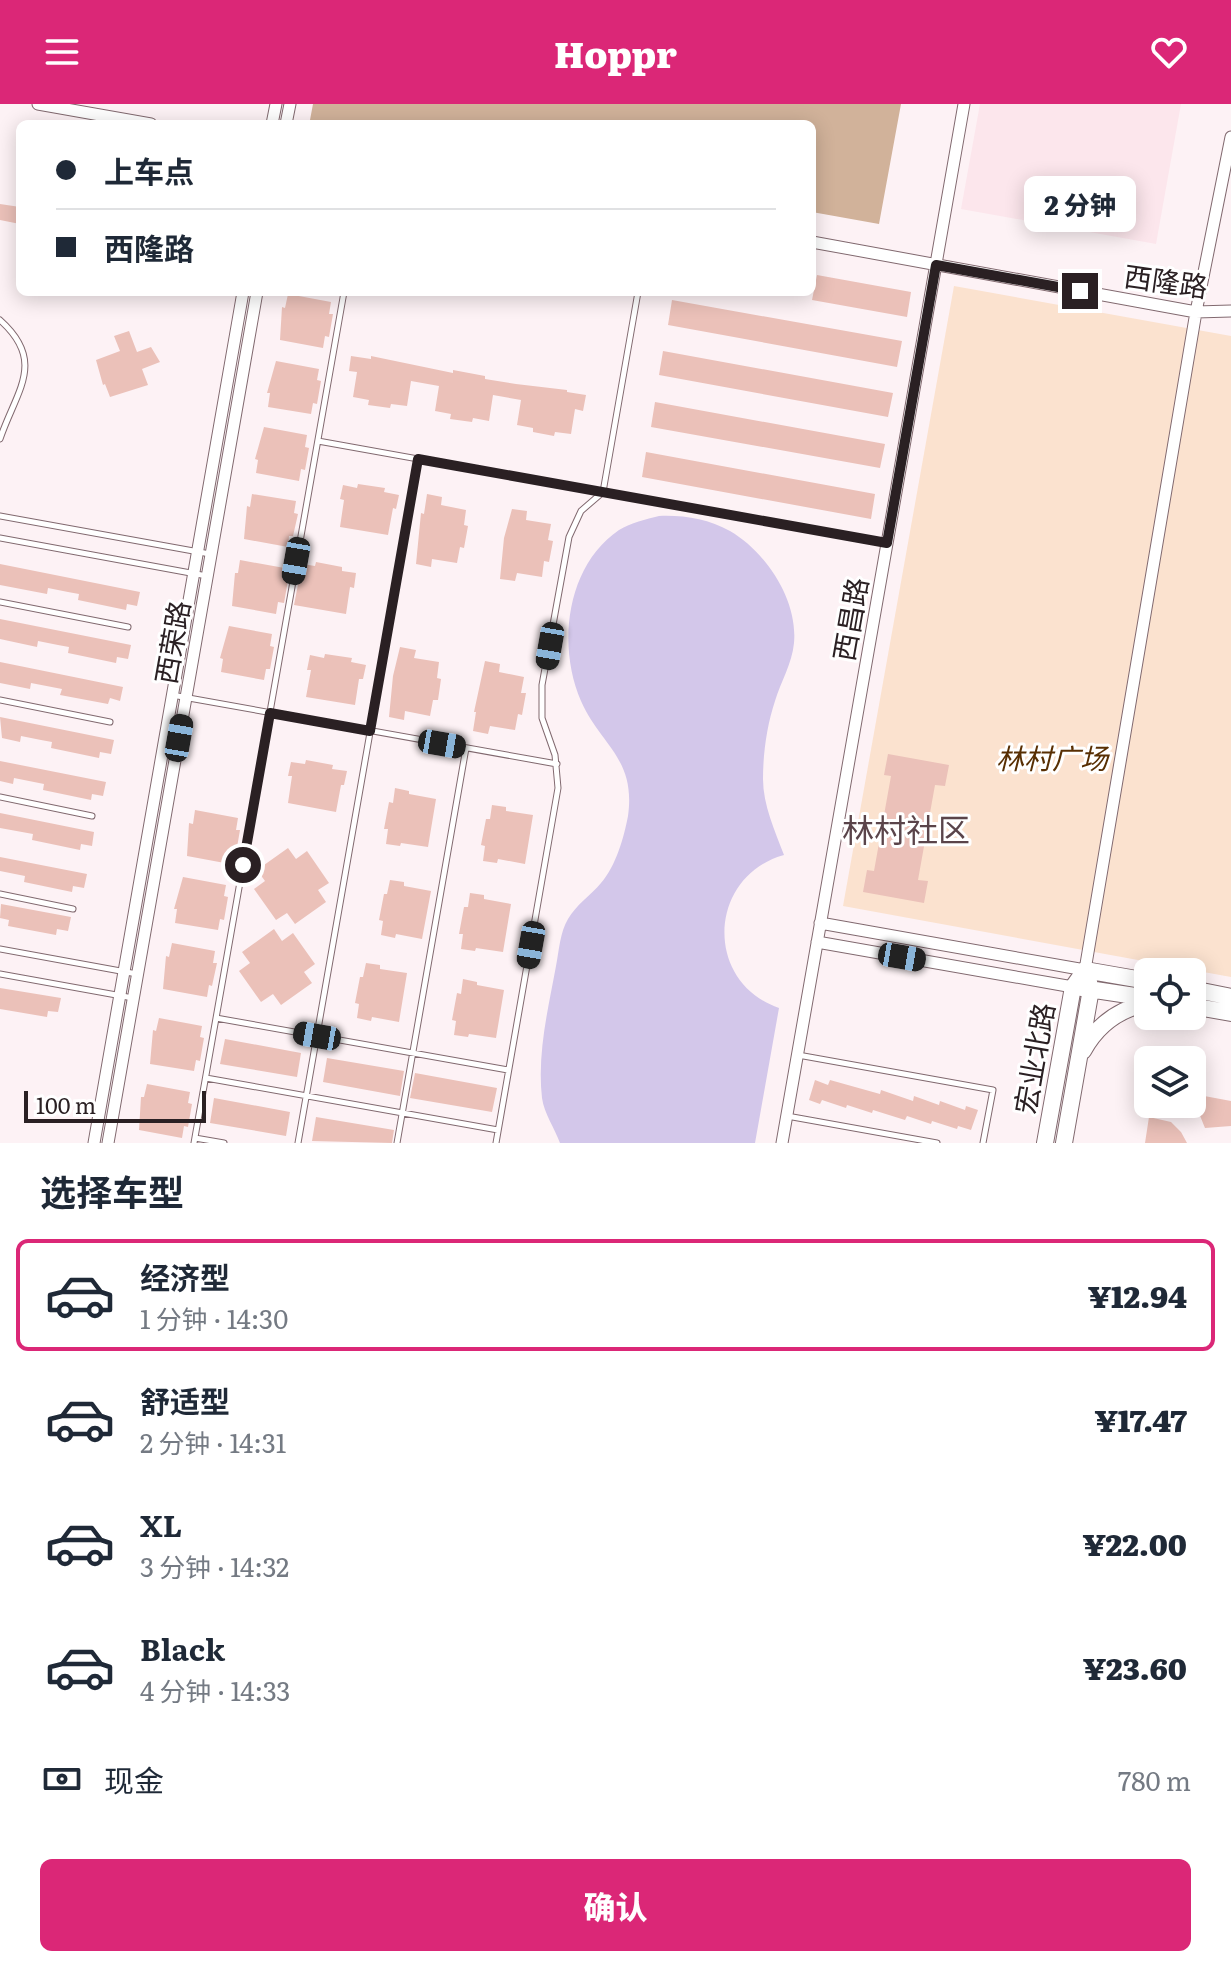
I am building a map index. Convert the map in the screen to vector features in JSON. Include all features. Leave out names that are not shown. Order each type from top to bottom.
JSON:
[{"type":"main road","points":[[1085,970],[1134,979]]},
{"type":"main road","name":"宏业北路","points":[[1045,1143],[1073,987],[1085,970]]},
{"type":"main road","name":"宏业北路","points":[[1064,1143],[1091,989],[1085,970]]},
{"type":"main road","points":[[1073,987],[1134,998]]},
{"type":"main road","points":[[1206,992],[1231,997]]},
{"type":"main road","points":[[1077,1063],[1087,1043],[1102,1025],[1134,1007]]},
{"type":"main road","points":[[1206,1009],[1231,1013]]},
{"type":"street","points":[[38,104],[128,120]]},
{"type":"street","name":"西昌路","points":[[782,1143],[964,104]]},
{"type":"street","points":[[820,923],[1085,970],[1196,312],[1231,137]]},
{"type":"street","name":"西隆路","points":[[816,243],[1196,312],[1231,311]]},
{"type":"street","name":"西荣路","points":[[94,1143],[242,296]]},
{"type":"street","name":"西荣路","points":[[108,1143],[256,296]]},
{"type":"street","points":[[817,942],[1073,987]]},
{"type":"lane","points":[[224,1143],[195,1140],[343,296]]},
{"type":"lane","points":[[496,1143],[558,788],[557,764],[542,718],[542,685],[569,537],[581,511],[603,492],[637,296]]},
{"type":"lane","points":[[0,320],[20,342],[26,358],[26,374],[0,439]]},
{"type":"lane","points":[[318,441],[887,543]]},
{"type":"lane","points":[[298,1143],[418,459]]},
{"type":"lane","points":[[0,516],[211,554]]},
{"type":"lane","points":[[0,538],[207,576]]},
{"type":"lane","points":[[0,602],[128,627]]},
{"type":"lane","points":[[172,695],[557,764]]},
{"type":"lane","points":[[0,700],[110,722]]},
{"type":"lane","points":[[397,1143],[466,748]]},
{"type":"lane","points":[[0,797],[92,816]]},
{"type":"lane","points":[[0,894],[73,909]]},
{"type":"lane","points":[[0,949],[138,974]]},
{"type":"lane","points":[[0,974],[134,998]]},
{"type":"lane","points":[[216,1018],[508,1070]]},
{"type":"lane","points":[[797,1055],[993,1090],[983,1143]]},
{"type":"lane","points":[[206,1078],[498,1130]]},
{"type":"lane","points":[[786,1116],[937,1143]]},
{"type":"shaded area","points":[[313,104],[901,104],[879,224],[816,213],[816,120],[310,120]]},
{"type":"shaded area","points":[[980,104],[1181,104],[1156,244],[961,209]]},
{"type":"shaded area","points":[[659,516],[704,521],[722,527],[743,540],[767,564],[791,610],[793,651],[770,720],[763,769],[767,808],[784,855],[759,867],[740,884],[729,906],[724,930],[727,954],[737,976],[754,995],[779,1008],[755,1143],[560,1143],[543,1104],[541,1065],[560,942],[571,914],[601,883],[615,860],[628,816],[629,796],[622,766],[589,716],[574,679],[569,656],[571,608],[587,564],[601,545],[619,530]]},
{"type":"green space","name":"林村广场","points":[[954,286],[1231,336],[1231,977],[1206,972],[1206,958],[1134,959],[843,906]]},
{"type":"building","points":[[0,204],[16,206],[16,223],[0,220]]},
{"type":"building","points":[[817,275],[911,292],[907,317],[812,300],[816,296]]},
{"type":"building","points":[[288,296],[331,302],[329,314],[333,314],[329,337],[325,336],[323,348],[280,340],[282,307],[285,308]]},
{"type":"building","points":[[672,300],[902,341],[897,367],[668,325]]},
{"type":"building","points":[[129,331],[137,352],[151,347],[160,362],[142,369],[148,385],[110,397],[96,360],[120,351],[114,336]]},
{"type":"building","points":[[663,351],[893,393],[888,417],[659,375]]},
{"type":"building","points":[[351,356],[371,359],[371,356],[453,373],[453,370],[485,376],[485,379],[567,390],[586,395],[583,411],[575,409],[571,434],[555,432],[554,436],[517,425],[521,400],[493,395],[489,421],[450,419],[451,414],[435,411],[439,386],[411,381],[407,406],[391,404],[390,408],[368,405],[369,400],[353,397],[357,372],[349,371]]},
{"type":"building","points":[[276,361],[319,369],[317,380],[321,381],[317,404],[313,403],[311,414],[268,407],[270,393],[267,393]]},
{"type":"building","points":[[655,402],[885,444],[880,468],[651,427]]},
{"type":"building","points":[[264,427],[307,435],[305,447],[309,448],[305,470],[301,469],[299,481],[256,473],[258,460],[255,459]]},
{"type":"building","points":[[646,452],[875,494],[871,519],[642,477]]},
{"type":"building","points":[[358,484],[385,488],[384,492],[399,495],[388,535],[340,527],[343,485],[357,488]]},
{"type":"building","points":[[252,494],[296,501],[294,513],[298,514],[288,547],[244,539],[247,506],[250,507]]},
{"type":"building","points":[[427,494],[442,497],[441,505],[466,510],[464,525],[468,526],[464,548],[460,547],[457,563],[432,559],[431,567],[416,564],[421,513],[424,514]]},
{"type":"building","points":[[512,509],[527,511],[526,520],[551,524],[548,540],[553,541],[549,562],[544,561],[542,577],[517,573],[515,581],[500,579],[504,538]]},
{"type":"building","points":[[240,560],[290,569],[284,603],[278,602],[276,614],[232,606],[235,573],[238,573]]},
{"type":"building","points":[[316,562],[356,573],[354,588],[350,587],[346,614],[294,605],[302,564],[315,566]]},
{"type":"building","points":[[0,564],[140,592],[137,606],[127,604],[126,610],[78,600],[79,594],[48,588],[47,594],[0,585]]},
{"type":"building","points":[[0,619],[131,645],[128,659],[117,657],[116,663],[68,653],[69,647],[38,641],[37,647],[0,639]]},
{"type":"building","points":[[229,626],[272,634],[270,646],[274,647],[270,669],[266,669],[264,680],[221,672],[223,659],[220,658]]},
{"type":"building","points":[[400,647],[416,650],[414,658],[439,662],[437,678],[441,679],[438,700],[433,700],[430,716],[405,711],[404,720],[389,717],[393,676]]},
{"type":"building","points":[[325,654],[352,658],[351,662],[366,665],[363,679],[359,679],[355,705],[306,697],[311,670],[307,670],[310,655],[324,658]]},
{"type":"building","points":[[485,661],[500,664],[499,672],[524,677],[521,693],[526,693],[522,715],[518,714],[515,730],[490,726],[488,734],[473,731]]},
{"type":"building","points":[[0,662],[123,687],[120,701],[110,698],[108,704],[60,695],[62,689],[31,683],[30,689],[0,683]]},
{"type":"building","points":[[0,717],[114,740],[111,754],[100,752],[99,758],[51,748],[52,742],[21,736],[20,742],[2,738]]},
{"type":"building","points":[[888,754],[949,765],[945,786],[935,785],[918,880],[928,881],[924,903],[863,892],[867,870],[874,871],[891,776],[884,775]]},
{"type":"building","points":[[306,760],[347,771],[336,812],[288,803],[291,762],[305,764]]},
{"type":"building","points":[[0,761],[106,782],[103,796],[92,794],[91,800],[43,790],[44,784],[14,778],[13,784],[0,781]]},
{"type":"building","points":[[395,788],[436,799],[428,847],[386,844],[388,829],[384,829]]},
{"type":"building","points":[[492,805],[506,807],[506,811],[533,815],[525,864],[498,859],[497,863],[483,861],[485,846],[481,845]]},
{"type":"building","points":[[195,810],[238,818],[236,830],[240,830],[236,853],[232,852],[230,864],[187,856],[189,823],[193,824]]},
{"type":"building","points":[[0,813],[94,832],[92,846],[81,844],[80,850],[32,840],[33,834],[0,828]]},
{"type":"building","points":[[288,848],[296,859],[307,851],[329,883],[318,890],[326,902],[295,924],[287,913],[276,920],[254,889],[265,881],[257,870]]},
{"type":"building","points":[[0,857],[87,874],[84,888],[73,886],[72,892],[24,882],[25,876],[0,871]]},
{"type":"building","points":[[183,877],[226,885],[224,896],[228,897],[224,920],[220,919],[218,930],[175,923],[177,909],[174,909]]},
{"type":"building","points":[[390,880],[431,891],[422,939],[396,934],[395,938],[381,935],[383,921],[379,920]]},
{"type":"building","points":[[470,893],[511,904],[503,952],[461,949],[463,934],[459,934]]},
{"type":"building","points":[[1,904],[71,917],[68,931],[57,929],[56,935],[8,926],[9,920],[0,918]]},
{"type":"building","points":[[274,929],[282,941],[293,933],[315,964],[304,972],[312,983],[281,1005],[273,994],[261,1002],[239,971],[250,963],[242,952]]},
{"type":"building","points":[[172,943],[215,951],[213,963],[217,963],[207,997],[163,989],[166,956],[169,957]]},
{"type":"building","points":[[366,963],[380,965],[380,969],[407,973],[399,1022],[372,1017],[371,1021],[357,1018],[359,1004],[355,1003]]},
{"type":"building","points":[[463,979],[504,990],[496,1038],[454,1035],[456,1021],[452,1020]]},
{"type":"building","points":[[0,988],[61,998],[58,1012],[48,1011],[47,1017],[0,1009]]},
{"type":"building","points":[[159,1018],[202,1026],[200,1037],[204,1038],[200,1061],[196,1060],[194,1071],[150,1064],[153,1030],[156,1031]]},
{"type":"building","points":[[225,1039],[301,1053],[297,1077],[220,1064]]},
{"type":"building","points":[[327,1058],[404,1071],[400,1096],[323,1082]]},
{"type":"building","points":[[415,1073],[497,1088],[492,1112],[410,1098]]},
{"type":"building","points":[[815,1080],[828,1085],[830,1080],[880,1094],[881,1090],[913,1101],[914,1096],[939,1105],[940,1101],[965,1110],[966,1106],[978,1110],[971,1130],[932,1121],[931,1124],[907,1116],[905,1120],[873,1110],[872,1113],[847,1105],[846,1108],[822,1100],[820,1104],[809,1100]]},
{"type":"building","points":[[147,1084],[190,1092],[188,1103],[192,1104],[188,1127],[184,1126],[182,1138],[139,1130],[141,1097],[144,1097]]},
{"type":"building","points":[[1206,1096],[1231,1101],[1231,1126],[1205,1128],[1201,1118],[1206,1118]]},
{"type":"building","points":[[214,1098],[290,1112],[286,1136],[210,1123]]},
{"type":"building","points":[[316,1117],[394,1130],[392,1143],[312,1141]]},
{"type":"building","points":[[1149,1118],[1153,1118],[1171,1122],[1187,1143],[1145,1143]]},
{"type":"district","name":"林村社区","points":[[906,828]]},
{"type":"route","points":[[243,865],[270,713],[370,731],[418,459],[887,543],[936,265],[1080,291]]}]
